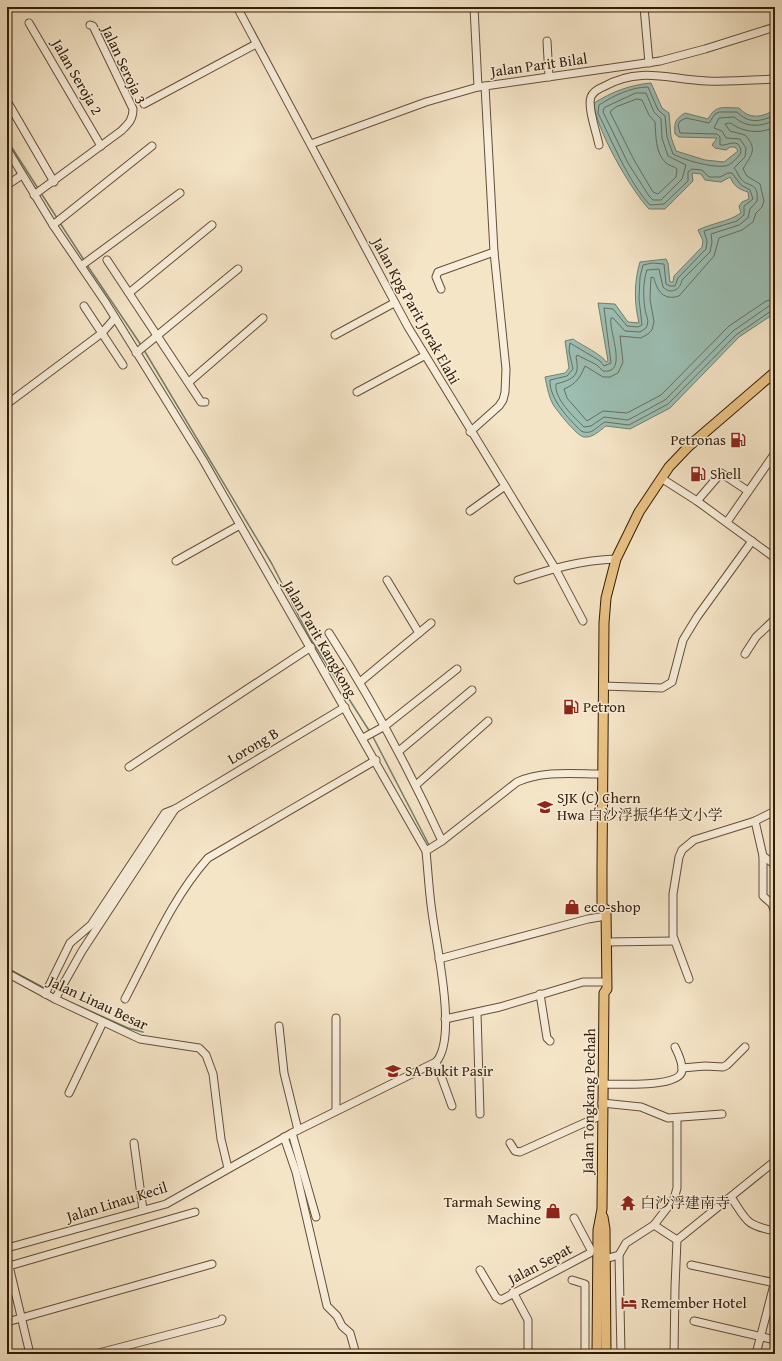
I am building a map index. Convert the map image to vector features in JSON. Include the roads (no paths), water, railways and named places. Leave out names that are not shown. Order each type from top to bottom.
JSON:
[{"type":"main road","name":"Jalan Tongkang Pechah","points":[[604,982],[602,916],[606,910],[602,906],[603,686],[605,611],[616,559],[630,528],[661,478],[689,446],[775,372]]},
{"type":"main road","name":"Jalan Tongkang Pechah","points":[[597,1354],[598,1230],[602,1210],[604,993],[602,990],[604,982],[606,942],[602,916]]},
{"type":"main road","name":"Jalan Tongkang Pechah","points":[[598,1255],[606,1354]]},
{"type":"street","name":"Jalan Kpg Parit Jorak Elahi","points":[[237,7],[253,46],[311,144],[392,304],[422,358],[505,486],[554,568],[583,621]]},
{"type":"street","points":[[470,432],[504,400],[506,369],[494,252],[482,86],[474,7]]},
{"type":"street","points":[[644,7],[649,63]]},
{"type":"street","name":"Jalan Seroja 2","points":[[29,23],[101,146]]},
{"type":"street","name":"Jalan Seroja 3","points":[[90,25],[93,26],[134,109],[133,116],[125,127],[101,146]]},
{"type":"street","name":"Jalan Parit Bilal","points":[[311,144],[426,102],[482,86],[649,63],[705,50],[775,27]]},
{"type":"street","points":[[547,41],[549,77]]},
{"type":"street","points":[[144,104],[253,46]]},
{"type":"street","points":[[599,145],[590,107],[591,97],[595,91],[608,84],[634,77],[650,75],[709,81],[775,79]]},
{"type":"street","points":[[7,101],[54,182]]},
{"type":"street","points":[[38,192],[54,182],[101,146]]},
{"type":"street","points":[[56,223],[152,146]]},
{"type":"street","name":"Jalan Parit Kangkong","points":[[7,149],[22,175],[38,192],[56,223],[85,263],[115,318],[138,351],[345,707],[366,737],[376,760],[426,851]]},
{"type":"street","points":[[7,185],[22,175]]},
{"type":"street","points":[[85,263],[180,193]]},
{"type":"street","points":[[129,293],[212,225]]},
{"type":"street","points":[[441,289],[436,276],[438,272],[494,252]]},
{"type":"street","points":[[107,260],[201,402],[206,402]]},
{"type":"street","points":[[138,351],[238,269]]},
{"type":"street","points":[[335,335],[392,304]]},
{"type":"street","points":[[84,306],[122,365]]},
{"type":"street","points":[[7,404],[102,333],[115,318]]},
{"type":"street","points":[[189,382],[263,318]]},
{"type":"street","points":[[357,392],[422,358]]},
{"type":"street","points":[[727,522],[775,453]]},
{"type":"street","points":[[697,501],[722,473],[748,491]]},
{"type":"street","points":[[661,478],[727,522],[775,558]]},
{"type":"street","points":[[470,511],[505,486]]},
{"type":"street","points":[[176,560],[240,525]]},
{"type":"street","points":[[603,686],[662,688],[672,682],[683,640],[697,617],[752,541]]},
{"type":"street","points":[[518,580],[554,568],[596,559],[616,559]]},
{"type":"street","points":[[387,580],[419,633]]},
{"type":"street","points":[[745,654],[756,638],[775,619]]},
{"type":"street","points":[[360,682],[431,623]]},
{"type":"street","points":[[329,633],[360,682],[399,751],[442,841]]},
{"type":"street","points":[[129,767],[311,648]]},
{"type":"street","points":[[366,737],[385,726],[457,669]]},
{"type":"street","points":[[399,751],[472,690]]},
{"type":"street","name":"Lorong B","points":[[156,830],[175,809],[247,764],[345,707]]},
{"type":"street","points":[[416,785],[488,721]]},
{"type":"street","points":[[125,999],[172,909],[192,878],[208,858],[376,760]]},
{"type":"street","points":[[452,1106],[436,1062],[443,1054],[445,1020],[439,959],[431,910],[426,851],[442,841],[517,782],[526,778],[545,775],[603,774]]},
{"type":"street","points":[[689,979],[674,942],[674,894],[679,858],[682,850],[694,840],[755,821],[775,811]]},
{"type":"street","points":[[755,821],[762,856],[763,896],[772,904],[775,913]]},
{"type":"street","points":[[56,998],[156,830]]},
{"type":"street","points":[[47,990],[70,943],[91,925],[156,830]]},
{"type":"street","points":[[762,856],[775,865]]},
{"type":"street","points":[[439,959],[602,916]]},
{"type":"street","points":[[606,942],[674,942]]},
{"type":"street","name":"Jalan Linau Besar","points":[[7,973],[47,990],[56,998],[140,1039],[199,1048],[206,1055],[212,1071],[221,1139],[228,1168]]},
{"type":"street","points":[[445,1020],[477,1013],[583,982],[604,982]]},
{"type":"street","points":[[540,994],[547,1038],[550,1041]]},
{"type":"street","points":[[477,1013],[480,1114]]},
{"type":"street","points":[[336,1018],[336,1110]]},
{"type":"street","points":[[69,1093],[103,1022]]},
{"type":"street","points":[[279,1026],[284,1073],[295,1131],[316,1218]]},
{"type":"street","points":[[602,1084],[660,1083],[676,1079],[680,1076],[682,1068],[675,1047]]},
{"type":"street","points":[[682,1068],[705,1066],[723,1067],[727,1065],[745,1047]]},
{"type":"street","name":"Jalan Linau Kecil","points":[[7,1248],[166,1204],[295,1131],[436,1062]]},
{"type":"street","points":[[602,1103],[641,1106],[668,1118],[722,1114]]},
{"type":"street","points":[[510,1143],[515,1151],[520,1152],[602,1116]]},
{"type":"street","points":[[621,1354],[619,1255],[626,1243],[654,1225],[674,1199],[677,1188],[677,1118]]},
{"type":"street","points":[[284,1137],[296,1172],[327,1306],[337,1316],[340,1324],[352,1336],[356,1354]]},
{"type":"street","points":[[134,1143],[143,1210]]},
{"type":"street","points":[[674,1354],[675,1287],[678,1240],[775,1161]]},
{"type":"street","points":[[731,1197],[747,1222],[755,1227],[775,1231]]},
{"type":"street","points":[[30,1354],[8,1266],[195,1212]]},
{"type":"street","name":"Jalan Sepat","points":[[574,1218],[598,1255]]},
{"type":"street","points":[[654,1225],[678,1240]]},
{"type":"street","name":"Jalan Sepat","points":[[480,1270],[498,1300],[501,1300],[590,1253],[598,1255]]},
{"type":"street","points":[[598,1255],[619,1255]]},
{"type":"street","points":[[7,1322],[212,1264]]},
{"type":"street","points":[[691,1265],[775,1282],[756,1354]]},
{"type":"street","points":[[572,1280],[584,1283],[585,1354]]},
{"type":"street","points":[[514,1292],[528,1320],[528,1354]]},
{"type":"street","points":[[585,1303],[598,1298]]},
{"type":"street","points":[[95,1354],[221,1321],[222,1319]]},
{"type":"street","points":[[694,1320],[775,1340]]},
{"type":"water","points":[[651,83],[662,108],[669,113],[671,137],[676,151],[705,160],[724,162],[738,151],[735,147],[730,147],[726,150],[715,148],[712,145],[717,138],[679,137],[675,134],[675,127],[677,119],[682,115],[685,113],[708,119],[714,111],[721,108],[739,108],[743,112],[752,116],[761,116],[775,110],[775,313],[739,337],[670,408],[630,429],[606,426],[593,435],[584,437],[573,429],[552,403],[545,377],[565,373],[569,368],[565,341],[573,339],[596,353],[606,362],[608,361],[598,303],[615,304],[628,322],[639,323],[635,292],[640,262],[666,259],[668,263],[670,282],[673,282],[674,276],[702,247],[703,241],[698,230],[741,213],[739,206],[742,202],[749,199],[748,192],[737,187],[730,177],[721,182],[705,180],[701,174],[692,173],[693,181],[665,209],[649,209],[624,174],[607,143],[600,127],[594,103],[635,85]]},
{"type":"waterway","points":[[7,140],[39,190]]},
{"type":"waterway","points":[[41,193],[57,218]]},
{"type":"waterway","points":[[60,223],[84,260]]},
{"type":"waterway","points":[[87,265],[141,345]]},
{"type":"waterway","points":[[144,350],[272,564],[310,638],[370,732]]},
{"type":"waterway","points":[[372,735],[429,845]]},
{"type":"waterway","points":[[7,968],[46,989]]},
{"type":"waterway","points":[[59,997],[128,1028],[143,1032]]},
{"type":"place","name":"Petronas","points":[[738,440]]},
{"type":"place","name":"Shell","points":[[698,474]]},
{"type":"place","name":"Petron","points":[[571,707]]},
{"type":"place","name":"SJK (C) Chern Hwa 白沙浮振华华文小学","points":[[545,807]]},
{"type":"place","name":"eco-shop","points":[[572,907]]},
{"type":"place","name":"SA Bukit Pasir","points":[[393,1071]]},
{"type":"place","name":"白沙浮建南寺","points":[[628,1203]]},
{"type":"place","name":"Tarmah Sewing Machine","points":[[553,1211]]},
{"type":"place","name":"Remember Hotel","points":[[629,1303]]}]
